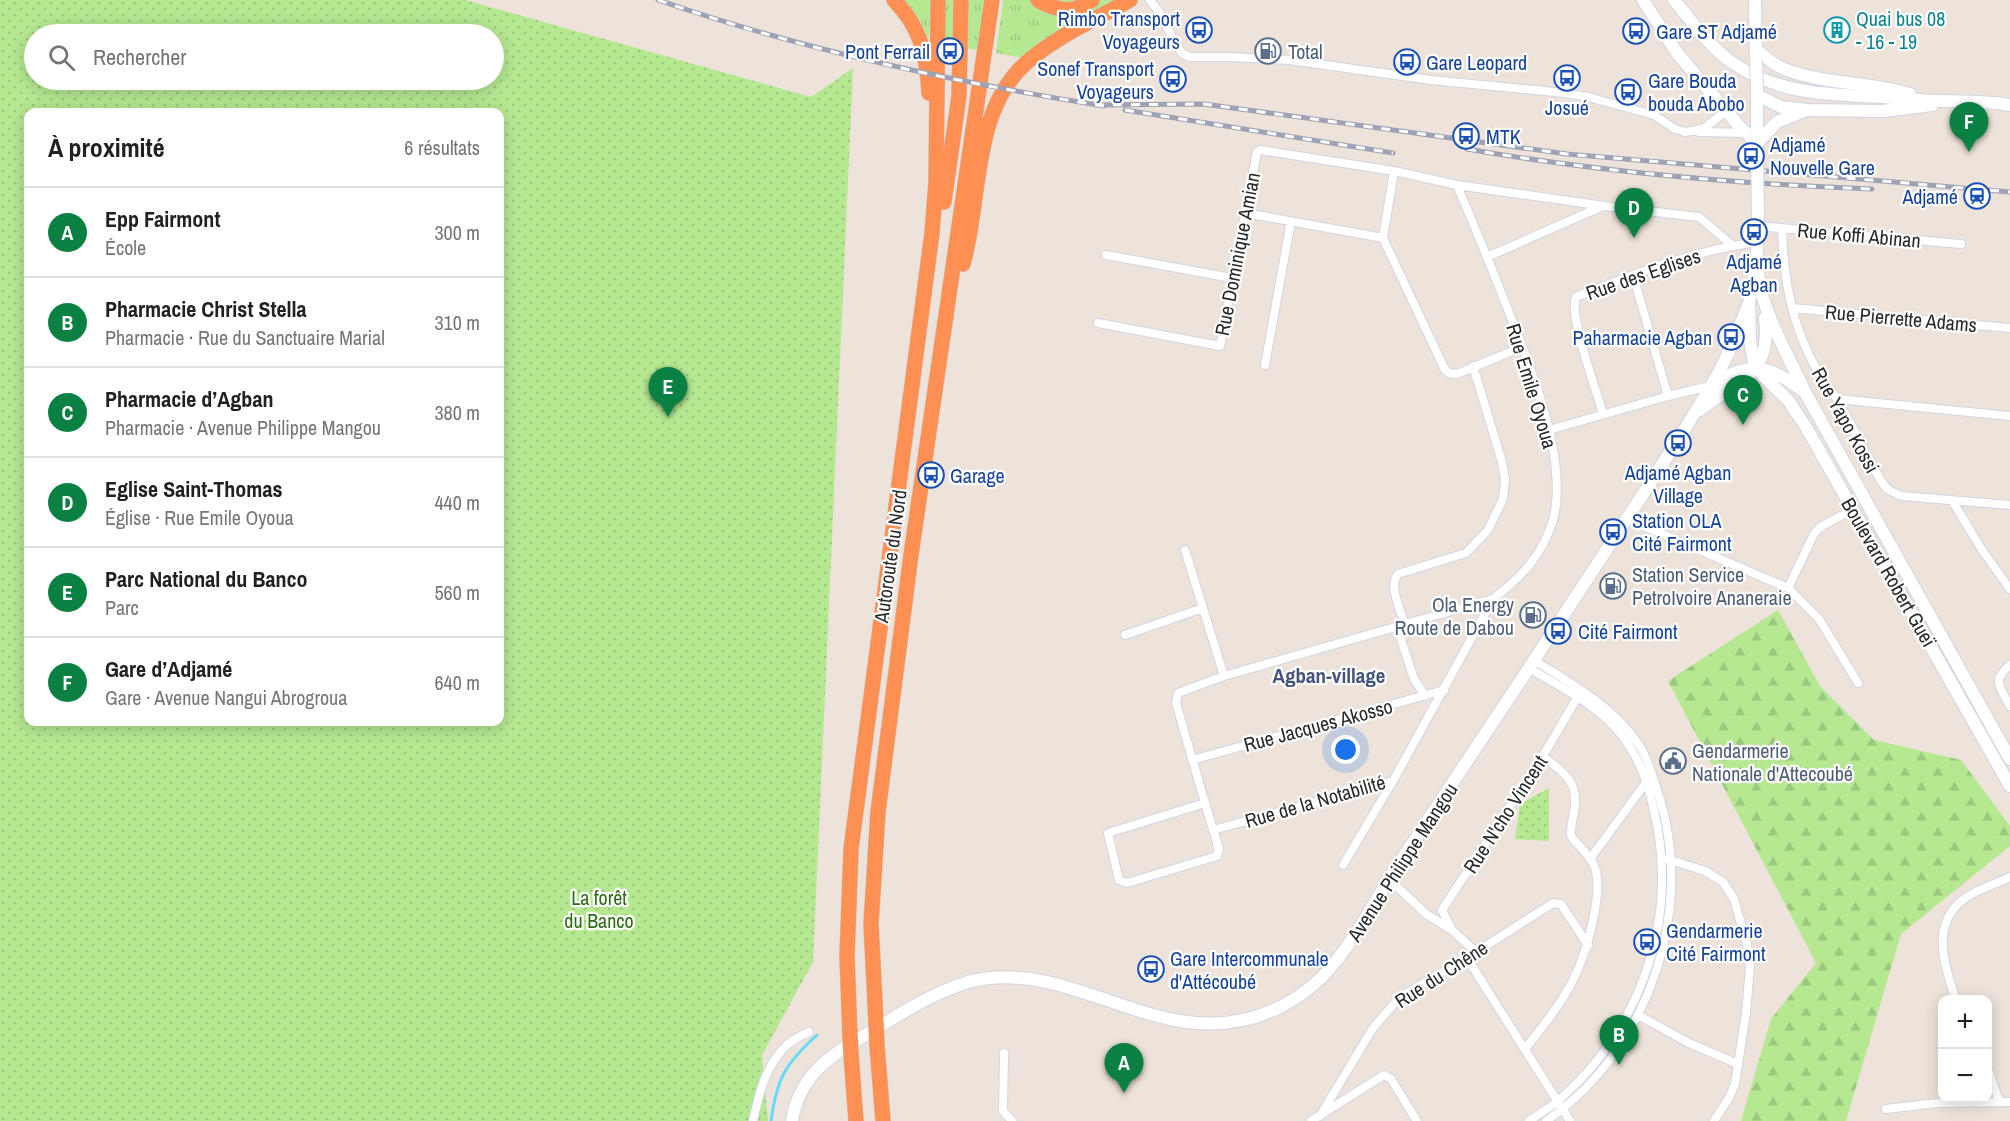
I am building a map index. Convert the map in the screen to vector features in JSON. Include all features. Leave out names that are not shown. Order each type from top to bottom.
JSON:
[{"type":"highway","points":[[894,0],[906,12],[921,40],[928,78],[930,111],[937,129]]},
{"type":"highway","name":"Autoroute du Nord","points":[[856,1121],[847,956],[851,849],[933,223],[939,0]]},
{"type":"highway","points":[[917,356],[940,233],[958,96],[961,0]]},
{"type":"highway","name":"Autoroute du Nord","points":[[883,1121],[871,924],[878,812],[911,555],[992,0]]},
{"type":"highway","points":[[1038,0],[1056,9],[1066,10],[1086,5],[1092,0]]},
{"type":"highway","points":[[947,309],[964,261],[985,139],[1001,95],[1014,75],[1028,61],[1056,42],[1130,0]]},
{"type":"main road","points":[[1643,0],[1677,53],[1726,111],[1757,143],[1777,122],[1808,110]]},
{"type":"main road","points":[[1674,0],[1709,42],[1728,59],[1768,81],[1793,89],[1820,94],[1945,101],[1989,101],[2010,105]]},
{"type":"main road","name":"Boulevard Robert Gueï","points":[[1755,1],[1758,258],[1763,298],[1778,337],[1805,392],[2010,759]]},
{"type":"main road","points":[[1756,45],[1781,68],[1799,74],[1879,86],[1931,100]]},
{"type":"main road","points":[[1757,92],[1770,103],[1781,107],[1808,110],[1883,111],[1915,108],[1945,101]]},
{"type":"main road","points":[[1989,101],[2010,96]]},
{"type":"main road","name":"Boulevard Robert Gueï","points":[[1758,258],[1749,303],[1750,340],[1756,368],[1780,392],[1806,427],[2010,786]]},
{"type":"main road","points":[[1710,387],[1730,375],[1756,368],[1761,361],[1766,348],[1767,333],[1763,298]]},
{"type":"main road","name":"Avenue Philippe Mangou","points":[[792,1121],[797,1099],[808,1081],[836,1052],[927,1001],[971,982],[996,978],[1032,979],[1156,1016],[1198,1023],[1221,1024],[1239,1021],[1278,1008],[1307,990],[1345,950],[1389,879],[1627,519],[1710,387],[1732,346],[1749,303]]},
{"type":"main road","name":"Boulevard Robert Gueï","points":[[1756,368],[1782,375],[1805,392]]},
{"type":"main road","name":"Avenue Philippe Mangou","points":[[1692,417],[1756,368]]},
{"type":"main road","points":[[1740,381],[1768,385],[1780,392]]},
{"type":"street","points":[[1150,0],[1160,13],[1176,45],[1183,54],[1190,57],[1290,60],[1431,80],[1565,93],[1654,115],[1675,129],[1685,132],[1746,133]]},
{"type":"street","points":[[1695,132],[1703,129],[1726,111]]},
{"type":"street","name":"Rue Dominique Amian","points":[[1098,323],[1220,346],[1258,150],[1394,171]]},
{"type":"street","points":[[1522,347],[1458,374],[1445,370],[1383,237],[1394,171],[1457,185],[1699,217],[1732,245]]},
{"type":"street","name":"Rue Emile Oyoua","points":[[1205,803],[1108,833],[1119,880],[1127,883],[1217,856],[1219,849],[1176,697],[1182,690],[1493,599],[1516,581],[1535,560],[1545,541],[1553,519],[1557,483],[1549,430],[1522,347],[1457,185]]},
{"type":"street","points":[[1487,257],[1604,206]]},
{"type":"street","points":[[1245,213],[1383,237]]},
{"type":"street","name":"Rue Koffi Abinan","points":[[1758,220],[1782,228],[1961,244]]},
{"type":"street","points":[[1265,364],[1291,221]]},
{"type":"street","name":"Rue Yapo Kossi","points":[[1782,228],[1784,262],[1792,308],[1816,370],[1837,399],[1887,489],[1901,496],[2010,505]]},
{"type":"street","name":"Rue des Eglises","points":[[1603,414],[1577,325],[1574,302],[1576,297],[1633,275],[1732,245],[1758,242]]},
{"type":"street","points":[[1106,255],[1232,278]]},
{"type":"street","points":[[1633,275],[1668,396]]},
{"type":"street","name":"Rue Pierrette Adams","points":[[1792,308],[2010,327]]},
{"type":"street","points":[[1425,696],[1414,679],[1401,626],[1394,585],[1395,577],[1398,574],[1466,553],[1488,531],[1503,499],[1505,480],[1502,462],[1473,366]]},
{"type":"street","points":[[1549,430],[1668,396],[1710,387]]},
{"type":"street","points":[[1837,399],[2010,416]]},
{"type":"street","points":[[1953,502],[1982,550],[2010,589]]},
{"type":"street","points":[[1788,588],[1814,534],[1819,528],[1853,509]]},
{"type":"street","points":[[1627,519],[1788,588],[1819,619],[1858,684]]},
{"type":"street","points":[[1185,550],[1224,676]]},
{"type":"street","name":"Rue de la Notabilité","points":[[1213,830],[1393,780],[1493,599]]},
{"type":"street","points":[[1125,635],[1203,608]]},
{"type":"street","points":[[1532,664],[1610,721],[1632,751],[1647,781],[1656,815],[1663,885],[1659,927],[1642,984],[1630,1011],[1608,1047],[1546,1121]]},
{"type":"street","points":[[1529,1121],[1560,1106],[1606,1063],[1638,1015],[1658,966],[1669,916],[1672,860],[1663,808],[1641,747],[1615,714],[1532,664]]},
{"type":"street","points":[[2010,665],[2001,672],[1998,684],[2010,706]]},
{"type":"street","name":"Rue Jacques Akosso","points":[[1192,760],[1444,690]]},
{"type":"street","name":"Rue N'cho Vincent","points":[[1452,930],[1442,910],[1543,756],[1577,698]]},
{"type":"street","points":[[1525,1049],[1563,1000],[1575,980],[1588,945],[1598,891],[1597,875],[1590,859],[1571,836],[1576,797],[1573,786],[1569,778],[1543,756]]},
{"type":"street","points":[[1343,865],[1393,780]]},
{"type":"street","points":[[1590,859],[1647,781]]},
{"type":"street","points":[[1662,859],[1705,871],[1723,882],[1734,899],[1748,945],[1750,966],[1746,1013],[1735,1084],[1730,1098],[1714,1121]]},
{"type":"street","points":[[1954,995],[1943,954],[1944,929],[1949,917],[1957,905],[1969,897],[2010,877]]},
{"type":"street","points":[[1389,879],[1426,914],[1452,930],[1476,952]]},
{"type":"street","name":"Rue du Chêne","points":[[1320,1116],[1373,1028],[1386,1010],[1400,997],[1467,958],[1553,903],[1561,904],[1588,945]]},
{"type":"street","points":[[1467,958],[1570,1121]]},
{"type":"street","points":[[1638,1015],[1689,1043],[1738,1064]]},
{"type":"street","points":[[753,1121],[760,1091],[770,1065],[789,1043],[809,1032]]},
{"type":"street","points":[[1004,1053],[1003,1111],[1012,1121]]},
{"type":"street","points":[[1311,1121],[1384,1075],[1391,1079],[1417,1121]]},
{"type":"street","points":[[1992,1081],[1999,1101]]},
{"type":"street","points":[[1886,1108],[1937,1103],[2010,1102]]},
{"type":"green space","name":"La forêt du Banco","points":[[0,0],[465,0],[811,97],[853,68],[813,962],[762,1055],[768,1121],[0,1121]]},
{"type":"green space","points":[[902,0],[930,0],[929,40],[921,22]]},
{"type":"green space","points":[[944,0],[985,0],[978,50],[945,44]]},
{"type":"green space","points":[[1003,0],[1115,0],[1024,58],[996,53]]},
{"type":"green space","points":[[1778,610],[1820,686],[1874,740],[1961,760],[2010,826],[2010,846],[1901,934],[1846,1121],[1741,1121],[1771,1019],[1816,963],[1668,681]]},
{"type":"green space","points":[[1549,788],[1549,841],[1515,839],[1520,804]]},
{"type":"waterway","points":[[771,1121],[776,1094],[784,1073],[797,1055],[817,1035]]},
{"type":"railway","points":[[658,0],[767,34],[878,63],[1104,106]]},
{"type":"railway","points":[[1095,105],[1204,104],[1567,154],[2010,192]]},
{"type":"railway","points":[[1125,110],[1393,153]]},
{"type":"railway","points":[[1467,149],[1669,176],[1872,189]]},
{"type":"place","name":"Rimbo Transport Voyageurs","points":[[1199,30]]},
{"type":"place","name":"Quai bus 08 - 16 - 19","points":[[1837,30]]},
{"type":"place","name":"Gare ST Adjamé","points":[[1636,31]]},
{"type":"place","name":"Pont Ferrail","points":[[950,51]]},
{"type":"place","name":"Total","points":[[1268,51]]},
{"type":"place","name":"Gare Leopard","points":[[1407,62]]},
{"type":"place","name":"Josué","points":[[1567,78]]},
{"type":"place","name":"Sonef Transport Voyageurs","points":[[1173,79]]},
{"type":"place","name":"Gare Bouda bouda Abobo","points":[[1628,92]]},
{"type":"place","name":"MTK","points":[[1466,136]]},
{"type":"place","name":"Gare d’Adjamé","points":[[1969,152]]},
{"type":"place","name":"Adjamé Nouvelle Gare","points":[[1751,156]]},
{"type":"place","name":"Adjamé","points":[[1977,196]]},
{"type":"place","name":"Adjamé Agban","points":[[1754,232]]},
{"type":"place","name":"Eglise Saint-Thomas","points":[[1634,238]]},
{"type":"place","name":"Paharmacie Agban","points":[[1731,337]]},
{"type":"place","name":"Parc National du Banco","points":[[668,417]]},
{"type":"place","name":"Pharmacie d’Agban","points":[[1743,425]]},
{"type":"place","name":"Adjamé Agban Village","points":[[1678,443]]},
{"type":"place","name":"Garage","points":[[931,475]]},
{"type":"place","name":"Station OLA Cité Fairmont","points":[[1613,532]]},
{"type":"place","name":"Station Service PetroIvoire Ananeraie","points":[[1613,586]]},
{"type":"place","name":"Ola Energy Route de Dabou","points":[[1533,615]]},
{"type":"place","name":"Cité Fairmont","points":[[1558,631]]},
{"type":"place","name":"Gendarmerie Nationale d'Attecoubé","points":[[1673,761]]},
{"type":"place","name":"Gendarmerie Cité Fairmont","points":[[1647,942]]},
{"type":"place","name":"Gare Intercommunale d'Attécoubé","points":[[1151,969]]},
{"type":"place","name":"Pharmacie Christ Stella","points":[[1619,1065]]},
{"type":"place","name":"Epp Fairmont","points":[[1124,1093]]},
{"type":"district","name":"Agban-village","points":[[1329,675]]}]
